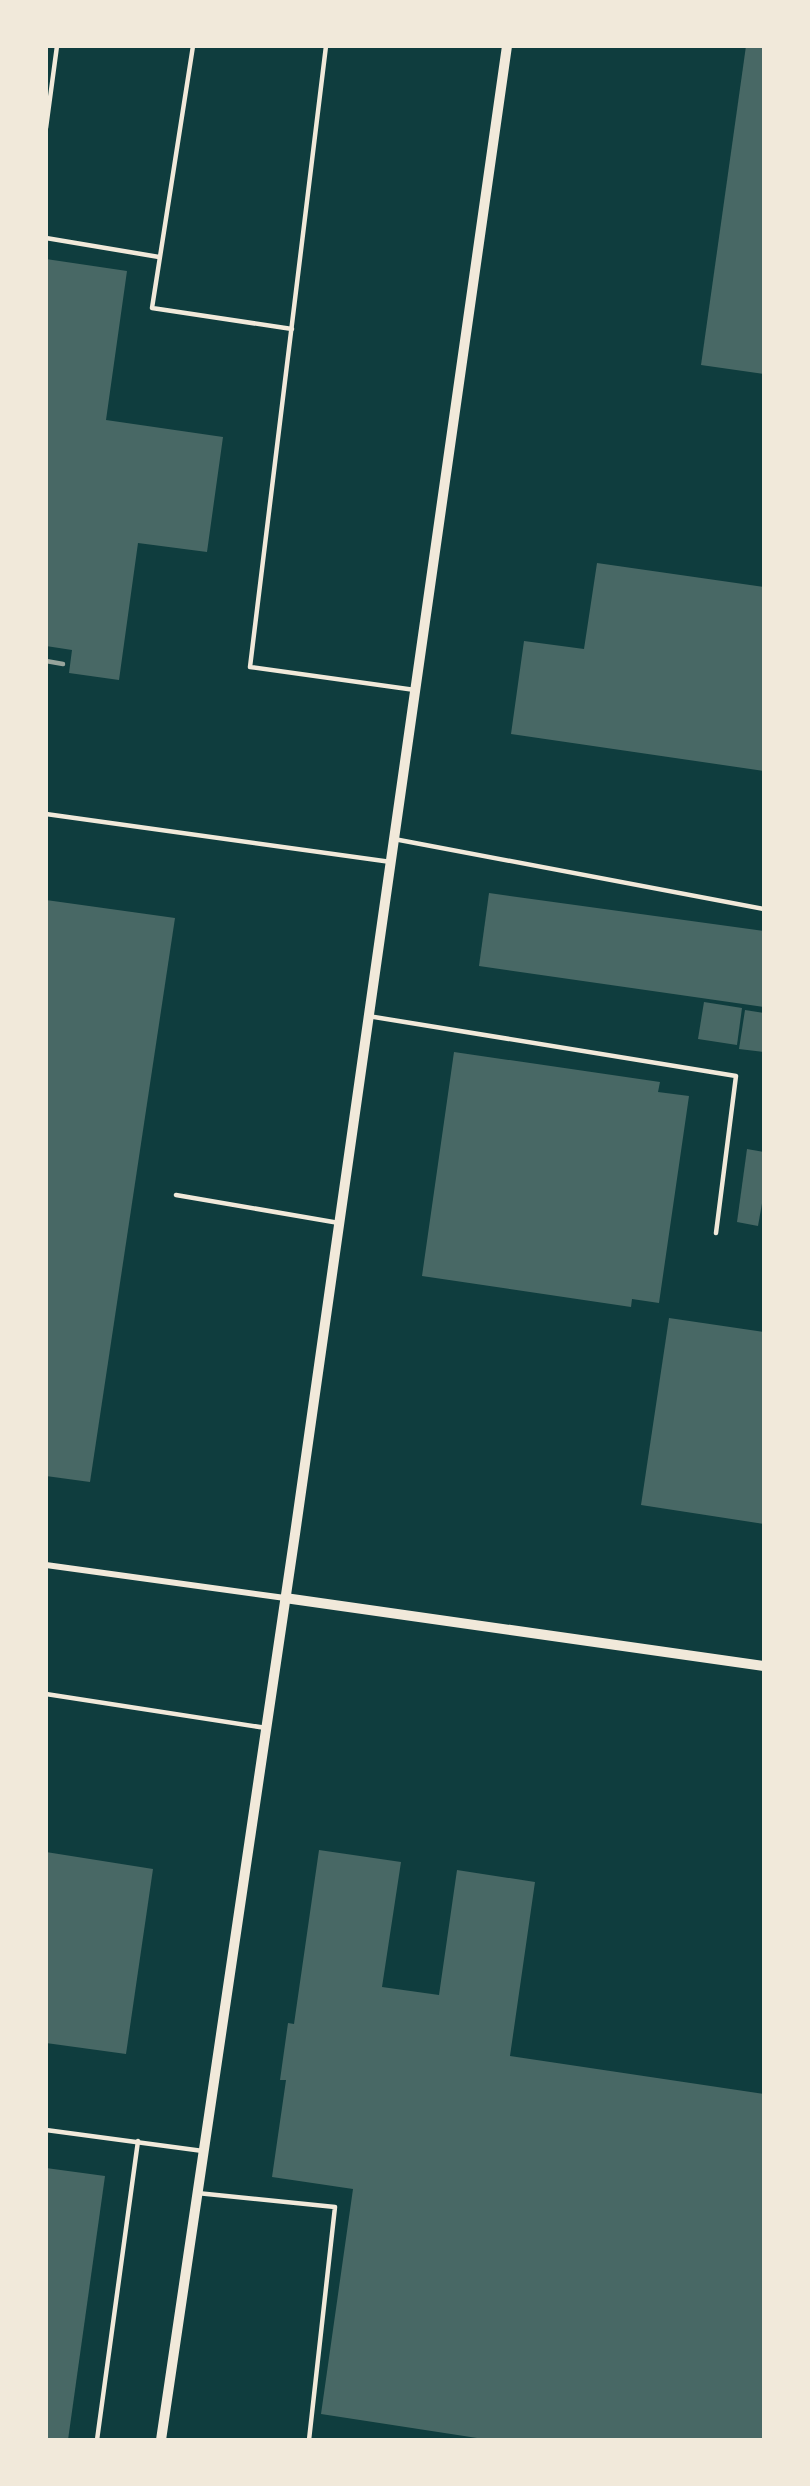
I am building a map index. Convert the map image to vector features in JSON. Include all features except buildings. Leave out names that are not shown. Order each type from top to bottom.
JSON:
[{"type":"street","points":[[161,2439],[285,1598],[507,46]]},
{"type":"street","points":[[46,1565],[764,1666]]},
{"type":"lane","points":[[46,128],[57,46]]},
{"type":"lane","points":[[193,46],[152,308],[292,329]]},
{"type":"lane","points":[[326,46],[250,667],[415,690]]},
{"type":"lane","points":[[46,238],[159,257]]},
{"type":"lane","points":[[46,814],[391,861]]},
{"type":"lane","points":[[394,839],[764,909]]},
{"type":"lane","points":[[368,1016],[736,1076],[716,1233]]},
{"type":"lane","points":[[176,1195],[339,1223]]},
{"type":"lane","points":[[46,1694],[266,1728]]},
{"type":"lane","points":[[46,2130],[203,2151]]},
{"type":"lane","points":[[97,2439],[138,2142]]},
{"type":"lane","points":[[197,2193],[335,2207],[309,2439]]},
{"type":"railway","points":[[46,661],[63,664]]}]
